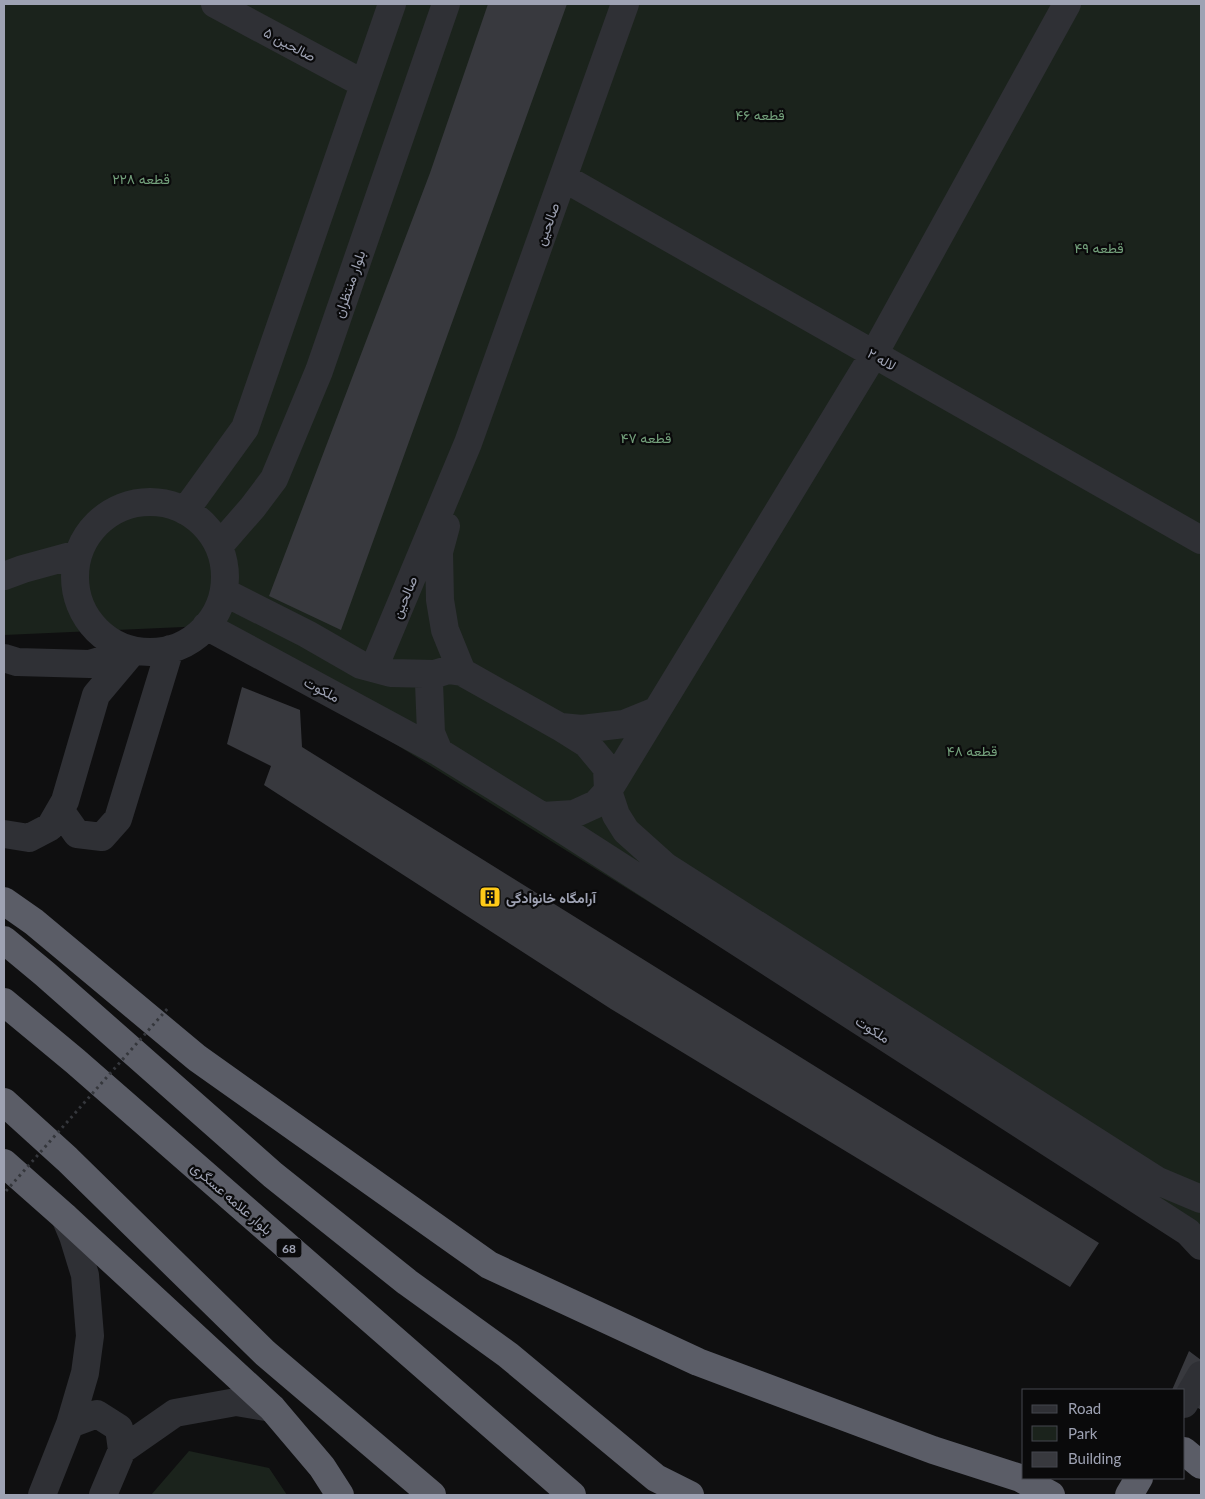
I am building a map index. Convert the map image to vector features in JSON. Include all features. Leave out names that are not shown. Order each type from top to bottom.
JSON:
[{"type":"highway","points":[[4,901],[34,922],[197,1058],[489,1265],[698,1362],[933,1450],[1020,1478],[1051,1495]]},
{"type":"highway","points":[[4,940],[273,1175],[407,1282],[508,1355],[656,1478],[690,1495]]},
{"type":"highway","name":"بلوار علامه عسگری","points":[[4,1002],[82,1067],[572,1495]]},
{"type":"highway","points":[[4,1102],[67,1159],[265,1353],[432,1495]]},
{"type":"highway","points":[[4,1163],[272,1408],[322,1467],[340,1495]]},
{"type":"highway","points":[[1185,1452],[1201,1465]]},
{"type":"street","name":"صالحین ۵","points":[[216,4],[364,84]]},
{"type":"street","points":[[185,511],[245,428],[392,4]]},
{"type":"street","name":"بلوار منتظران","points":[[218,546],[253,507],[274,479],[319,371],[446,4]]},
{"type":"street","name":"صالحین","points":[[374,668],[468,443],[625,4]]},
{"type":"street","points":[[542,816],[574,814],[596,804],[608,790],[874,354],[1067,4]]},
{"type":"street","name":"لاله ۲","points":[[564,178],[1201,540]]},
{"type":"street","name":"صالحین","points":[[449,673],[440,600],[439,552],[468,443]]},
{"type":"street","points":[[4,658],[18,662],[90,664],[134,651],[158,652],[181,646],[201,633],[216,614],[224,592],[225,569],[218,546],[205,525],[185,511],[160,503],[134,504],[110,513],[91,531],[78,554],[75,578],[79,603],[91,625],[110,641],[134,651]]},
{"type":"street","points":[[4,576],[78,554]]},
{"type":"street","name":"ملکوت","points":[[224,592],[307,634],[362,665],[391,672],[449,673],[560,727],[587,744],[608,768],[608,790],[616,815],[626,831],[665,866],[1158,1181],[1201,1199]]},
{"type":"street","name":"ملکوت","points":[[206,626],[439,752],[542,816],[1188,1232],[1201,1246]]},
{"type":"street","points":[[60,810],[77,834],[102,837],[118,819],[170,649]]},
{"type":"street","points":[[4,834],[29,838],[50,827],[65,801],[96,695],[134,651]]},
{"type":"street","points":[[439,752],[431,732],[429,682],[449,673]]},
{"type":"street","points":[[560,727],[582,729],[624,724],[656,711]]},
{"type":"street","points":[[42,1495],[70,1424],[85,1373],[90,1336],[85,1274],[65,1217]]},
{"type":"street","points":[[1185,1402],[1201,1375]]},
{"type":"street","points":[[103,1495],[122,1450],[175,1413],[236,1402],[272,1408]]},
{"type":"street","points":[[70,1424],[97,1414],[118,1428],[122,1450]]},
{"type":"path","points":[[6,1191],[169,1007]]},
{"type":"green space","points":[[4,4],[1201,4],[1201,1246],[206,626],[4,635]]},
{"type":"green space","points":[[189,1451],[269,1468],[287,1495],[151,1495]]},
{"type":"building","points":[[488,4],[567,4],[341,630],[269,596],[430,173]]},
{"type":"building","name":"آرامگاه خانوادگی","points":[[242,687],[300,710],[302,747],[1099,1243],[1070,1287],[611,1009],[264,785],[271,766],[227,744]]},
{"type":"building","points":[[1189,1351],[1201,1360],[1201,1410],[1185,1399],[1185,1389],[1172,1389]]},
{"type":"place","name":"آرامگاه خانوادگی","points":[[490,897]]},
{"type":"park label","name":"قطعه ۴۶","points":[[760,114]]},
{"type":"park label","name":"قطعه ۲۲۸","points":[[141,178]]},
{"type":"park label","name":"قطعه ۴۹","points":[[1099,247]]},
{"type":"park label","name":"قطعه ۴۷","points":[[646,437]]},
{"type":"park label","name":"قطعه ۴۸","points":[[972,750]]}]
